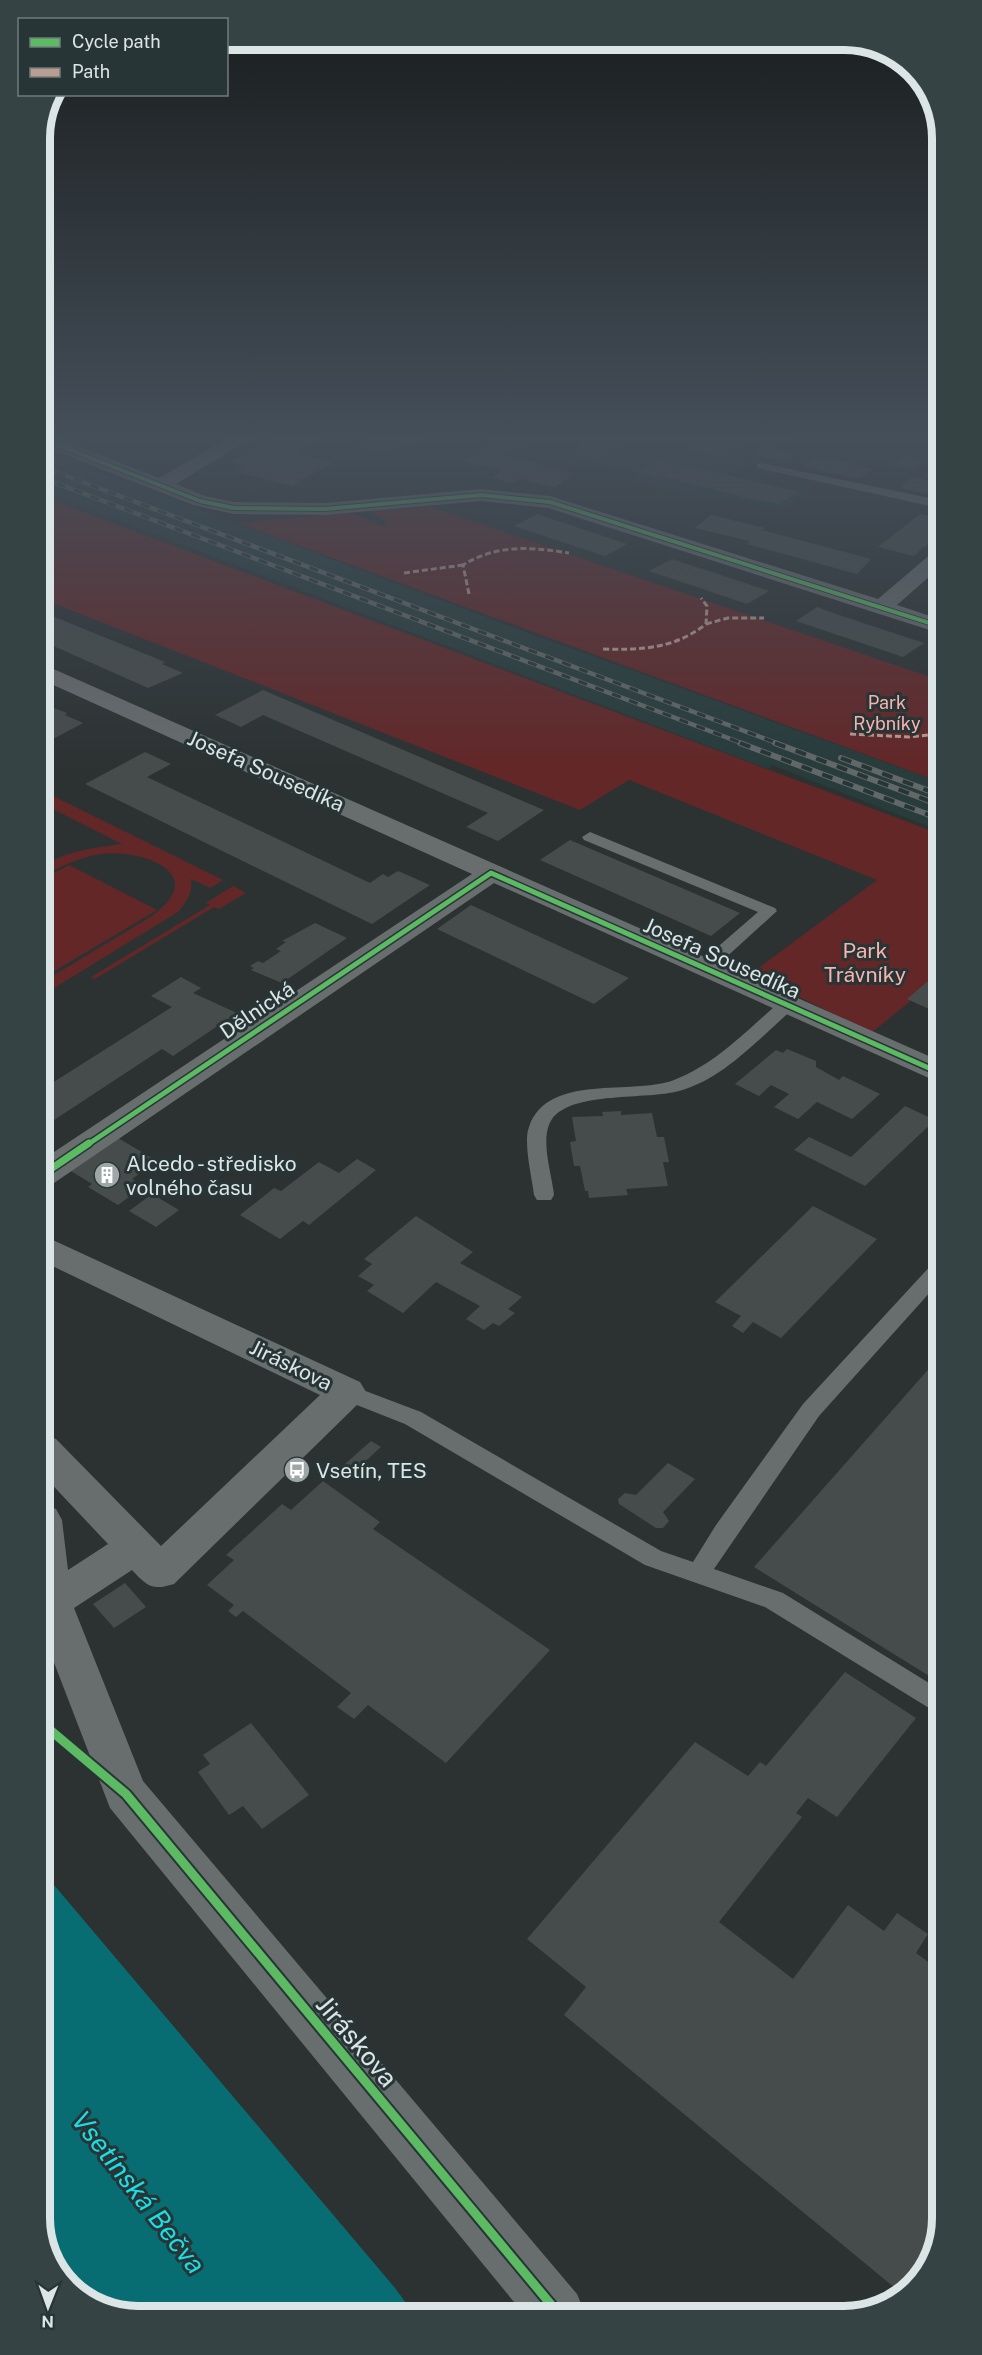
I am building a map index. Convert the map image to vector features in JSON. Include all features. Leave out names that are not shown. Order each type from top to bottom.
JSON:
[{"type":"street","points":[[695,548],[932,624]]},
{"type":"street","points":[[882,607],[932,563]]},
{"type":"street","name":"Josefa Sousedíka","points":[[50,675],[932,1069]]},
{"type":"street","name":"Dělnická","points":[[50,1169],[491,873]]},
{"type":"street","name":"Jiráskova","points":[[50,1251],[347,1392],[160,1572],[50,1457]]},
{"type":"street","points":[[51,1602],[135,1546]]},
{"type":"street","name":"Jiráskova","points":[[50,1593],[51,1602],[126,1794],[552,2306]]},
{"type":"lane","points":[[590,837],[769,911],[704,968]]},
{"type":"lane","name":"Josefa Sousedíka","points":[[544,1195],[537,1128],[546,1112],[560,1102],[675,1086],[710,1069],[787,1005]]},
{"type":"lane","points":[[698,1574],[724,1532],[811,1410],[932,1277]]},
{"type":"lane","points":[[347,1392],[413,1418],[653,1558],[774,1600],[932,1700]]},
{"type":"shaded area","points":[[191,548],[301,548],[528,633],[932,779],[932,828],[772,765],[768,769]]},
{"type":"green space","name":"Park Trávníky","points":[[50,548],[178,548],[932,831],[932,983],[871,1033],[752,973],[877,880],[629,780],[580,810],[50,602]]},
{"type":"green space","name":"Park Rybníky","points":[[305,548],[551,548],[932,678],[932,779]]},
{"type":"green space","points":[[50,794],[223,880],[210,888],[191,879],[189,897],[178,912],[50,990],[50,978],[152,916],[168,901],[175,888],[173,877],[164,867],[151,860],[135,856],[101,854],[85,857],[50,872],[50,862],[61,857],[122,844],[50,808]]},
{"type":"green space","points":[[69,865],[157,910],[50,974],[50,875]]},
{"type":"green space","points":[[233,886],[246,893],[219,909],[214,907],[95,979],[91,977],[210,905],[206,903]]},
{"type":"water","name":"Vsetínská Bečva","points":[[50,1880],[408,2305],[132,2305],[109,2301],[94,2294],[78,2281],[78,2277],[71,2275],[54,2246],[50,2229]]},
{"type":"building","points":[[580,548],[620,548],[605,556]]},
{"type":"building","points":[[761,548],[829,548],[871,559],[857,574]]},
{"type":"building","points":[[882,548],[922,548],[914,556]]},
{"type":"building","points":[[672,559],[769,591],[747,604],[649,571]]},
{"type":"building","points":[[817,607],[924,643],[903,657],[796,621]]},
{"type":"building","points":[[50,615],[165,662],[162,664],[183,673],[148,688],[50,644]]},
{"type":"building","points":[[263,690],[544,810],[498,841],[466,827],[488,813],[263,715],[241,727],[215,715]]},
{"type":"building","points":[[50,706],[83,723],[55,738],[50,736]]},
{"type":"building","points":[[145,752],[171,764],[147,777],[370,883],[383,874],[388,877],[398,871],[430,885],[372,924],[85,784]]},
{"type":"building","points":[[570,840],[740,913],[711,936],[540,860]]},
{"type":"building","points":[[471,905],[629,978],[594,1004],[437,929]]},
{"type":"building","points":[[315,923],[347,938],[282,983],[251,970],[254,968],[250,966],[258,961],[263,963],[281,951],[276,949],[286,942],[282,941]]},
{"type":"building","points":[[181,977],[201,988],[193,993],[237,1013],[173,1056],[162,1049],[50,1123],[50,1084],[172,1007],[151,996]]},
{"type":"building","points":[[932,978],[932,1010],[907,999]]},
{"type":"building","points":[[787,1049],[816,1061],[816,1067],[839,1080],[843,1076],[880,1094],[852,1119],[817,1102],[798,1119],[774,1107],[789,1094],[771,1085],[759,1096],[735,1084],[776,1050],[783,1053]]},
{"type":"building","points":[[905,1106],[932,1119],[932,1123],[865,1186],[794,1150],[809,1137],[851,1157]]},
{"type":"building","points":[[621,1111],[621,1115],[652,1113],[657,1137],[664,1137],[669,1162],[663,1162],[668,1186],[626,1189],[628,1195],[589,1198],[588,1191],[585,1191],[580,1166],[574,1166],[570,1142],[576,1141],[572,1117],[603,1116],[602,1112]]},
{"type":"building","name":"Alcedo - středisko volného času","points":[[118,1138],[157,1161],[132,1179],[144,1186],[118,1205],[88,1187],[92,1184],[71,1171]]},
{"type":"building","points":[[357,1159],[376,1170],[309,1225],[303,1221],[280,1239],[240,1215],[274,1188],[281,1191],[319,1162],[339,1173]]},
{"type":"building","points":[[152,1194],[179,1210],[156,1227],[129,1211]]},
{"type":"building","points":[[813,1206],[877,1239],[781,1338],[753,1322],[743,1333],[732,1326],[741,1316],[715,1302]]},
{"type":"building","points":[[416,1216],[473,1252],[460,1263],[522,1297],[508,1309],[515,1313],[499,1326],[493,1323],[484,1330],[466,1319],[480,1306],[436,1282],[403,1313],[367,1291],[374,1285],[358,1276],[372,1264],[364,1259]]},
{"type":"building","points":[[932,1365],[932,1678],[754,1567]]},
{"type":"building","points":[[371,1441],[381,1447],[347,1478],[337,1471]]},
{"type":"building","points":[[668,1463],[695,1479],[663,1512],[669,1521],[663,1528],[656,1528],[619,1504],[618,1499],[625,1493],[636,1495]]},
{"type":"building","points":[[323,1481],[380,1522],[373,1529],[550,1650],[446,1763],[368,1705],[354,1719],[337,1707],[351,1693],[243,1611],[236,1617],[228,1611],[234,1605],[207,1585],[234,1560],[226,1555],[282,1504],[291,1510]]},
{"type":"building","points":[[125,1583],[146,1607],[114,1628],[93,1604]]},
{"type":"building","points":[[845,1672],[916,1718],[837,1817],[808,1798],[796,1813],[802,1817],[719,1922],[793,1979],[848,1905],[884,1931],[897,1913],[928,1934],[916,1953],[932,1965],[931,2234],[928,2246],[914,2271],[896,2289],[564,2015],[586,1987],[527,1939],[695,1742],[748,1776],[760,1762],[766,1766]]},
{"type":"building","points":[[251,1723],[309,1795],[262,1829],[243,1806],[229,1815],[198,1772],[210,1764],[203,1755]]},
{"type":"railway","points":[[227,548],[744,744]]},
{"type":"railway","points":[[258,548],[779,744]]},
{"type":"railway","points":[[740,743],[932,816]]},
{"type":"railway","points":[[775,743],[932,802]]},
{"type":"railway","points":[[841,758],[932,792]]},
{"type":"marked path","points":[[469,594],[463,565],[475,557],[488,552],[514,548],[569,553]]},
{"type":"marked path","points":[[404,573],[463,565]]},
{"type":"marked path","points":[[603,649],[658,648],[681,640],[706,624],[707,606],[701,598]]},
{"type":"marked path","points":[[706,624],[728,618],[764,618]]},
{"type":"marked path","points":[[850,734],[909,737],[932,735]]},
{"type":"cycle path","points":[[694,548],[932,624]]},
{"type":"cycle path","points":[[50,1170],[491,873],[932,1069]]},
{"type":"cycle path","points":[[50,1730],[126,1794],[552,2306]]},
{"type":"place","name":"Alcedo - středisko volného času","points":[[107,1175]]},
{"type":"place","name":"Vsetín, TES","points":[[297,1470]]}]
